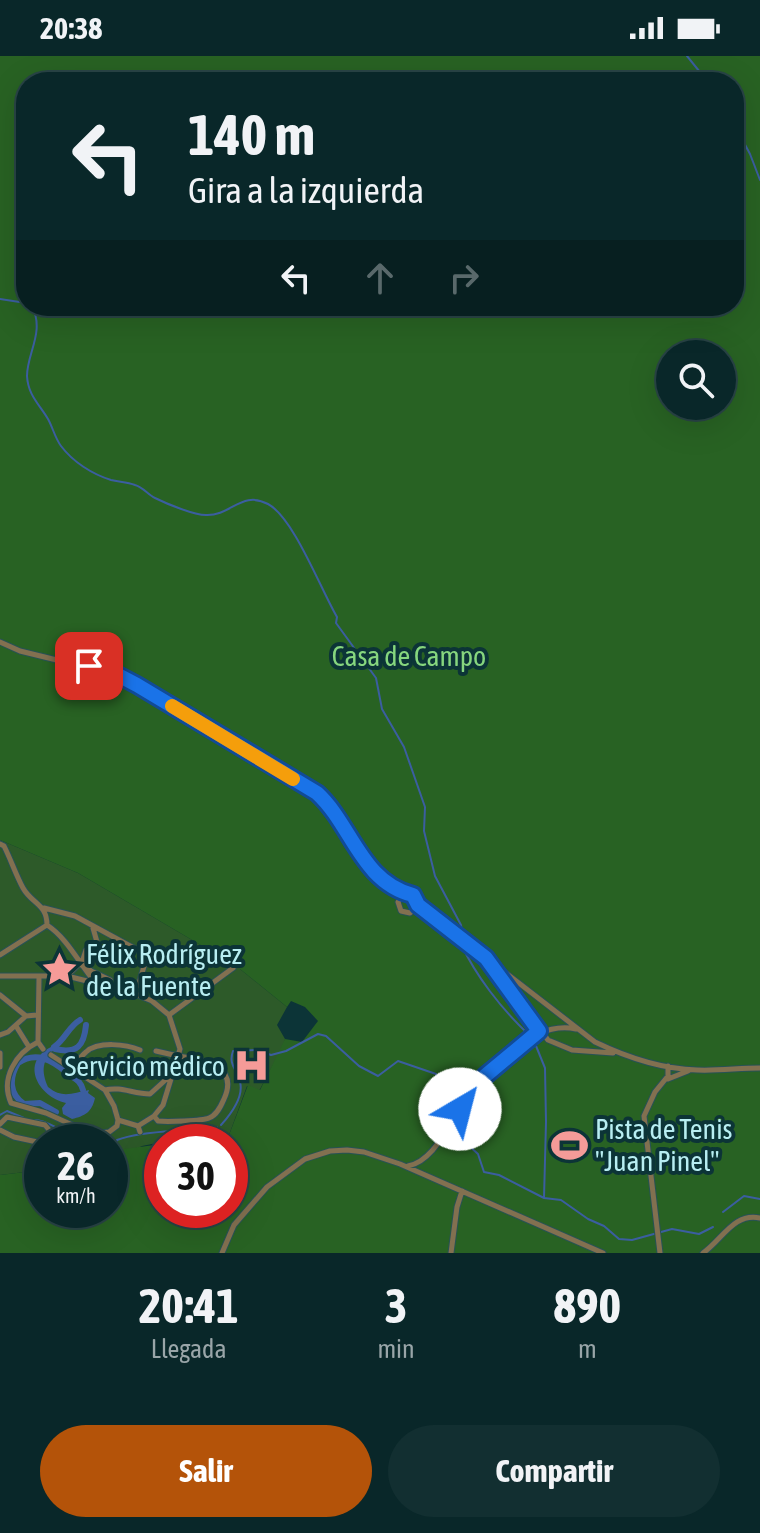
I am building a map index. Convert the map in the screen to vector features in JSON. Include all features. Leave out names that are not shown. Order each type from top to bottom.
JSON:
[{"type":"street","points":[[0,642],[20,651],[118,675],[317,793],[333,810],[361,857],[404,894],[413,895],[418,905],[595,1042],[622,1055]]},
{"type":"street","points":[[0,844],[4,846],[27,894],[44,908],[75,916],[143,953],[146,959],[139,984],[131,992]]},
{"type":"street","points":[[404,894],[398,902],[401,911],[410,913],[418,905]]},
{"type":"street","points":[[44,908],[47,925],[55,930],[94,981]]},
{"type":"street","points":[[0,955],[47,925]]},
{"type":"street","points":[[67,976],[81,963],[86,950],[97,942],[92,927]]},
{"type":"street","points":[[486,958],[539,1031],[557,1046],[622,1055],[692,1070],[760,1068]]},
{"type":"street","points":[[81,963],[110,980]]},
{"type":"street","points":[[169,1015],[233,968]]},
{"type":"street","points":[[0,976],[67,976],[94,981],[143,997],[169,1015],[180,1049],[163,1105],[139,1129],[118,1120]]},
{"type":"street","points":[[39,978],[38,1042],[43,1049]]},
{"type":"street","points":[[139,984],[143,997]]},
{"type":"street","points":[[0,995],[26,1016]]},
{"type":"street","points":[[0,1035],[26,1016],[37,1015]]},
{"type":"street","points":[[16,1026],[29,1047]]},
{"type":"street","points":[[419,1172],[418,1168],[485,1076],[539,1031],[554,1027],[581,1030]]},
{"type":"street","points":[[11,1103],[6,1089],[11,1068],[19,1054],[38,1042]]},
{"type":"street","points":[[72,1068],[86,1051],[95,1046],[131,1046],[140,1050]]},
{"type":"street","points":[[154,1116],[158,1121],[204,1120],[218,1110],[227,1093],[226,1078],[214,1064],[156,1051]]},
{"type":"street","points":[[0,1053],[0,1067]]},
{"type":"street","points":[[51,1055],[105,1090],[114,1106],[117,1124]]},
{"type":"street","points":[[660,1253],[644,1116],[669,1071],[667,1066]]},
{"type":"street","points":[[664,1081],[692,1070]]},
{"type":"street","points":[[105,1090],[119,1087],[150,1094],[172,1074]]},
{"type":"street","points":[[0,1101],[46,1113],[70,1124]]},
{"type":"street","points":[[0,1124],[7,1117],[40,1124]]},
{"type":"street","points":[[0,1130],[24,1139]]},
{"type":"street","points":[[222,1253],[228,1234],[267,1187],[305,1159],[330,1151],[347,1150],[364,1152],[405,1166],[600,1252],[611,1253]]},
{"type":"street","points":[[405,1166],[424,1160]]},
{"type":"street","points":[[424,1160],[424,1170],[431,1177]]},
{"type":"street","points":[[451,1253],[462,1191]]},
{"type":"street","points":[[703,1253],[739,1219],[751,1216],[760,1218]]},
{"type":"green space","name":"Casa de Campo","points":[[0,56],[760,56],[760,1253],[0,1253],[0,1175],[24,1172],[24,1228],[128,1228],[128,1148],[144,1146],[144,1228],[248,1228],[248,1124],[233,1124],[248,1085],[260,1090],[285,1039],[302,1042],[318,1021],[305,1007],[291,1001],[287,1007],[240,969],[240,964],[233,964],[78,873],[0,840]]},
{"type":"green space","points":[[0,840],[78,873],[233,964],[240,964],[240,969],[287,1007],[277,1025],[285,1039],[284,1044],[259,1091],[247,1086],[233,1124],[144,1124],[144,1146],[128,1153],[128,1124],[24,1124],[24,1172],[0,1175]]},
{"type":"water","points":[[51,1047],[55,1049],[44,1066],[48,1087],[63,1094],[89,1090],[88,1093],[95,1098],[90,1110],[81,1116],[72,1119],[63,1114],[62,1108],[66,1103],[48,1094],[36,1079],[36,1062]]},
{"type":"waterway","points":[[687,56],[700,72]]},
{"type":"waterway","points":[[744,143],[760,180]]},
{"type":"waterway","points":[[0,299],[16,301]]},
{"type":"waterway","points":[[36,316],[28,383],[59,443],[83,467],[111,480],[138,486],[155,498],[201,515],[223,512],[244,502],[259,500],[278,512],[288,524],[337,617],[336,623],[376,678],[382,709],[404,747],[425,807],[424,831],[435,876],[462,931]]},
{"type":"waterway","points":[[461,944],[490,991],[526,1032]]},
{"type":"waterway","points":[[54,1047],[80,1020]]},
{"type":"waterway","points":[[55,1049],[78,1047],[86,1025]]},
{"type":"waterway","points":[[222,1124],[238,1100],[241,1088],[232,1060],[233,1051],[257,1050],[271,1055],[286,1051],[318,1034],[326,1036],[359,1066],[378,1076],[398,1061],[436,1074],[442,1085],[437,1128],[442,1131]]},
{"type":"waterway","points":[[534,1041],[545,1068],[544,1198]]},
{"type":"waterway","points":[[56,1112],[40,1103],[24,1104],[15,1095],[12,1080],[18,1063],[37,1057],[49,1061],[76,1080],[83,1090]]},
{"type":"waterway","points":[[0,1115],[7,1111],[24,1118]]},
{"type":"waterway","points":[[35,1120],[49,1124]]},
{"type":"waterway","points":[[128,1137],[144,1134]]},
{"type":"waterway","points":[[447,1135],[466,1143],[478,1154],[484,1172],[499,1175],[544,1198],[561,1200],[604,1226],[619,1239],[632,1240],[672,1229],[699,1234],[713,1227]]},
{"type":"waterway","points":[[723,1212],[744,1196],[760,1199]]},
{"type":"slow traffic","points":[[172,706],[293,779]]},
{"type":"place","name":"Félix Rodríguez de la Fuente","points":[[60,970]]},
{"type":"place","name":"Servicio médico","points":[[251,1066]]},
{"type":"place","name":"Pista de Tenis \"Juan Pinel\"","points":[[569,1145]]},
{"type":"route","points":[[89,666],[137,685],[317,793],[333,810],[361,857],[376,872],[404,894],[416,897],[418,905],[486,958],[539,1031],[485,1076],[460,1109]]}]
